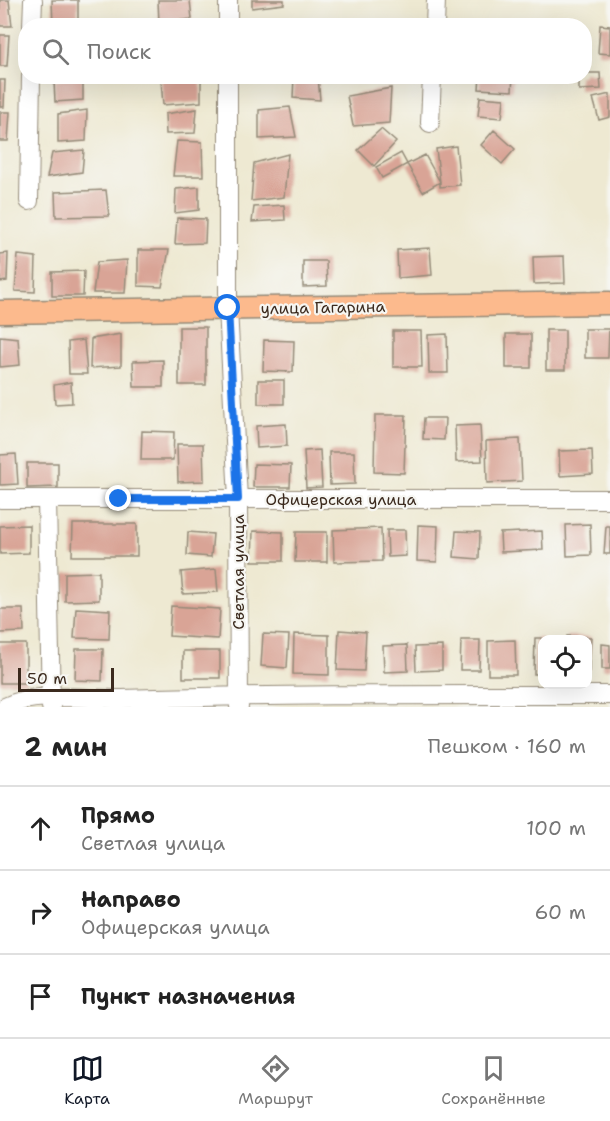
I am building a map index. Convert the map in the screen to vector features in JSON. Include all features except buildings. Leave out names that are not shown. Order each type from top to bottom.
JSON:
[{"type":"main road","name":"улица Гагарина","points":[[0,312],[610,303]]},
{"type":"street","points":[[32,18],[33,0]]},
{"type":"street","points":[[228,0],[228,18]]},
{"type":"street","points":[[435,18],[436,0]]},
{"type":"street","points":[[29,201],[31,84]]},
{"type":"street","name":"Светлая улица","points":[[228,84],[228,308],[238,499],[239,701]]},
{"type":"street","points":[[430,123],[432,84]]},
{"type":"street","name":"Офицерская улица","points":[[0,499],[610,499]]},
{"type":"street","points":[[47,499],[51,702]]},
{"type":"street","points":[[5,707],[118,699],[239,701],[610,695]]},
{"type":"route","points":[[119,499],[238,499],[228,308]]}]
